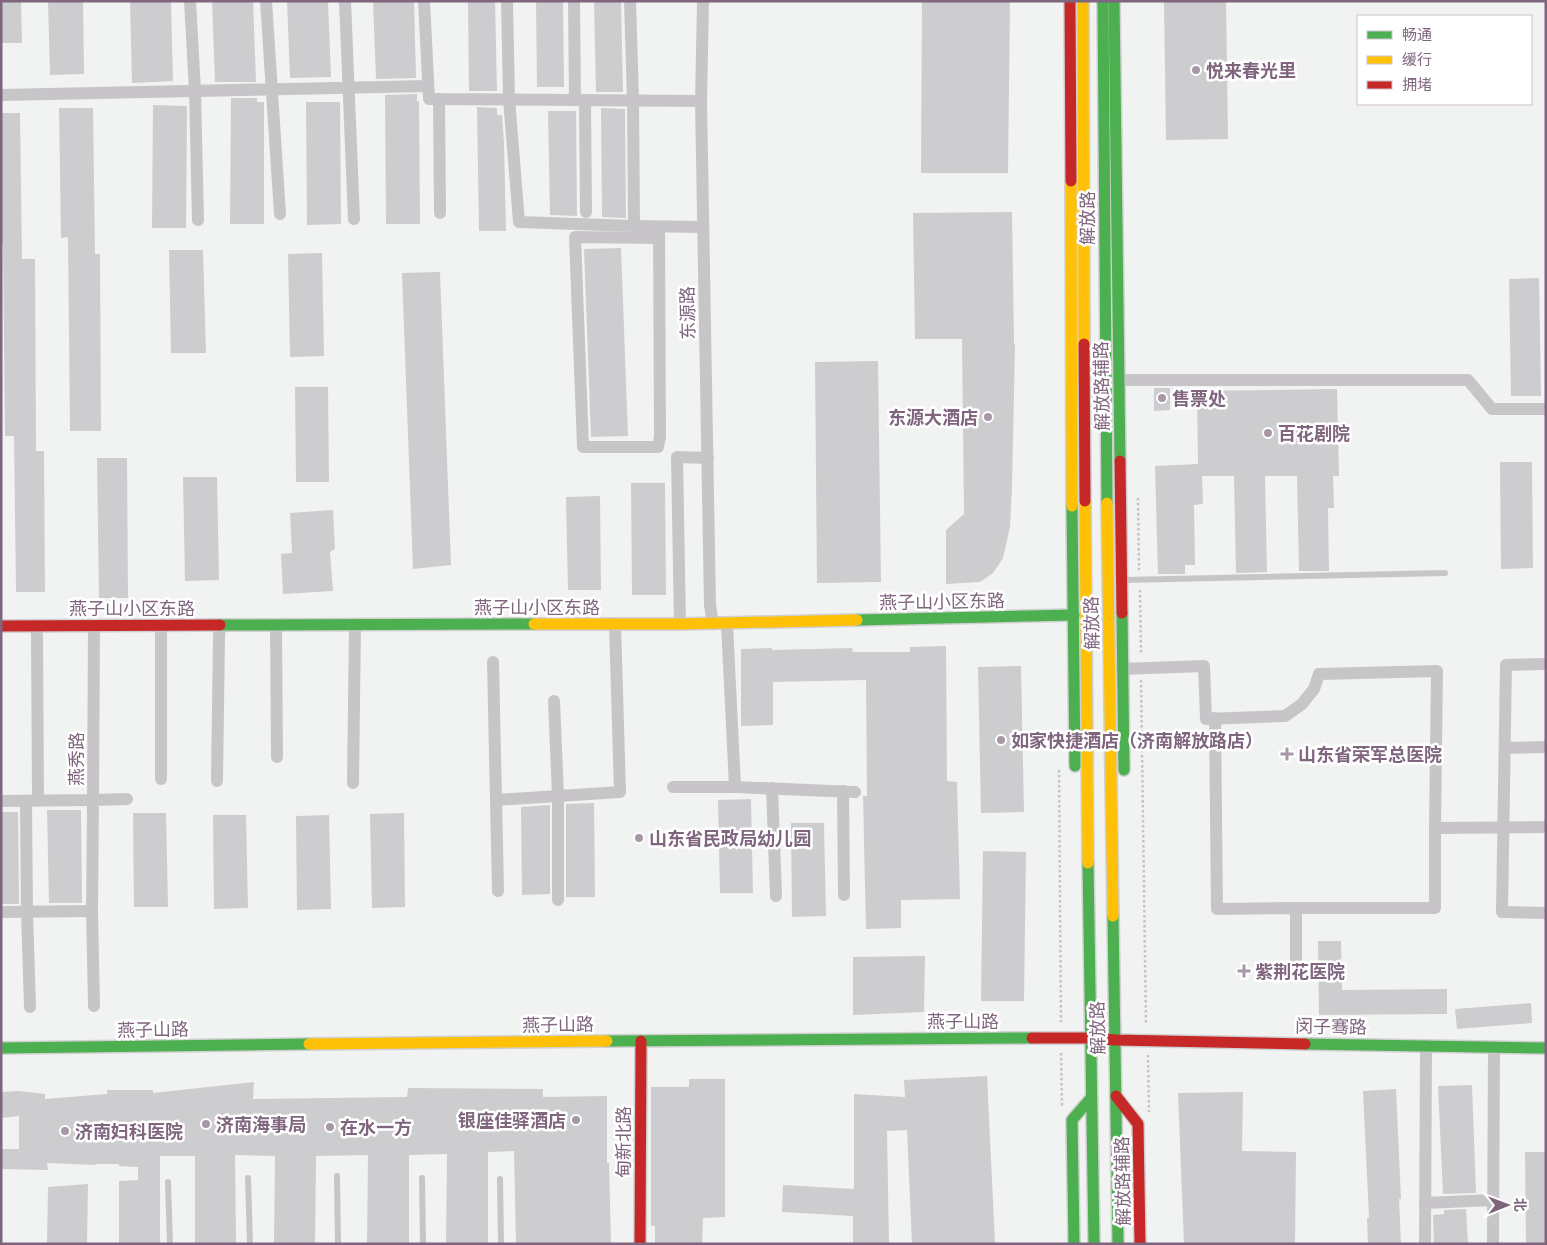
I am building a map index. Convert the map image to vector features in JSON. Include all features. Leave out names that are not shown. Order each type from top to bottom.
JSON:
[{"type":"street","points":[[190,1],[195,90],[198,220]]},
{"type":"street","points":[[266,1],[280,214]]},
{"type":"street","points":[[344,1],[354,219]]},
{"type":"street","points":[[424,1],[429,99],[701,101]]},
{"type":"street","points":[[507,1],[509,99],[519,222],[634,226],[659,232]]},
{"type":"street","points":[[574,1],[586,212]]},
{"type":"street","points":[[630,1],[634,226]]},
{"type":"street","name":"东源路","points":[[703,1],[701,101],[703,227],[710,605],[713,624]]},
{"type":"street","name":"解放路辅路","points":[[1070,1],[1075,766],[1087,786]]},
{"type":"street","name":"解放路","points":[[1083,1],[1087,786],[1094,1244]]},
{"type":"street","name":"解放路","points":[[1103,1],[1118,1244]]},
{"type":"street","name":"解放路辅路","points":[[1111,786],[1124,770],[1114,1]]},
{"type":"street","points":[[1,95],[428,86]]},
{"type":"street","points":[[439,99],[440,213]]},
{"type":"street","points":[[659,232],[660,437],[658,447],[583,447],[575,237],[659,232],[703,227]]},
{"type":"street","points":[[1118,380],[1468,380],[1492,409],[1546,409]]},
{"type":"street","points":[[680,624],[677,457],[708,458]]},
{"type":"street","name":"燕子山小区东路","points":[[1,626],[727,624],[1074,615]]},
{"type":"street","points":[[496,800],[620,792],[615,624]]},
{"type":"street","points":[[727,624],[735,786]]},
{"type":"street","points":[[217,781],[220,625]]},
{"type":"street","points":[[276,625],[277,758]]},
{"type":"street","points":[[353,783],[355,625]]},
{"type":"street","points":[[30,1007],[27,912],[38,636],[36,626]]},
{"type":"street","name":"燕秀路","points":[[1,801],[93,800],[94,626]]},
{"type":"street","points":[[161,626],[161,779]]},
{"type":"street","points":[[493,662],[498,891]]},
{"type":"street","points":[[1546,664],[1506,665],[1502,912],[1546,913]]},
{"type":"street","points":[[1122,669],[1204,666],[1206,719],[1216,718],[1286,716],[1302,704],[1314,689],[1319,674],[1437,671],[1435,908],[1217,909],[1216,718]]},
{"type":"street","points":[[554,701],[558,796],[558,900]]},
{"type":"street","points":[[1505,748],[1546,747]]},
{"type":"street","points":[[673,787],[735,786],[849,792],[844,895]]},
{"type":"street","points":[[772,788],[776,896]]},
{"type":"street","points":[[94,1006],[92,911],[93,800],[127,799]]},
{"type":"street","points":[[1435,828],[1546,827]]},
{"type":"street","points":[[1296,908],[1296,974]]},
{"type":"street","points":[[1,912],[92,911]]},
{"type":"street","name":"闵子骞路","points":[[1116,1040],[1546,1048]]},
{"type":"street","name":"燕子山路","points":[[1,1048],[1090,1042],[1116,1040]]},
{"type":"street","name":"燕子山路","points":[[1,1055],[640,1044]]},
{"type":"street","name":"甸新北路","points":[[638,1244],[640,1044]]},
{"type":"street","points":[[1425,1244],[1426,1046]]},
{"type":"street","points":[[1493,1244],[1494,1047]]},
{"type":"street","name":"解放路辅路","points":[[1116,1096],[1138,1124],[1140,1244]]},
{"type":"street","points":[[1074,1244],[1072,1120],[1091,1098]]},
{"type":"street","points":[[1425,1203],[1494,1200]]},
{"type":"lane","points":[[1121,580],[1445,573]]},
{"type":"lane","points":[[337,1176],[338,1244]]},
{"type":"lane","points":[[248,1178],[250,1244]]},
{"type":"lane","points":[[422,1178],[423,1244]]},
{"type":"lane","points":[[500,1179],[500,1244]]},
{"type":"lane","points":[[168,1182],[170,1244]]},
{"type":"path","points":[[1138,490],[1141,658]]},
{"type":"path","points":[[1141,678],[1149,1118]]},
{"type":"building","points":[[1,1],[21,1],[22,43],[1,43]]},
{"type":"building","points":[[48,1],[83,1],[84,74],[50,75]]},
{"type":"building","points":[[130,1],[171,1],[173,81],[132,83]]},
{"type":"building","points":[[212,1],[253,1],[256,82],[215,82]]},
{"type":"building","points":[[287,1],[328,1],[331,77],[290,78]]},
{"type":"building","points":[[373,1],[414,1],[416,78],[376,79]]},
{"type":"building","points":[[468,1],[495,1],[497,91],[469,91]]},
{"type":"building","points":[[536,1],[563,1],[564,87],[537,87]]},
{"type":"building","points":[[594,1],[621,1],[623,92],[596,92]]},
{"type":"building","points":[[922,1],[1010,1],[1008,173],[921,173]]},
{"type":"building","name":"悦来春光里","points":[[1164,1],[1226,1],[1228,139],[1166,140]]},
{"type":"building","points":[[417,94],[417,101],[419,101],[420,224],[386,224],[385,95]]},
{"type":"building","points":[[231,98],[257,98],[257,102],[264,102],[264,224],[230,224]]},
{"type":"building","points":[[306,102],[340,102],[341,224],[307,225]]},
{"type":"building","points":[[153,105],[187,106],[186,228],[152,228]]},
{"type":"building","points":[[477,107],[497,108],[497,115],[502,115],[506,231],[479,231]]},
{"type":"building","points":[[59,108],[93,108],[95,254],[100,254],[101,431],[70,431],[68,237],[61,238]]},
{"type":"building","points":[[601,108],[625,109],[626,218],[602,217]]},
{"type":"building","points":[[548,111],[576,111],[577,216],[550,215]]},
{"type":"building","points":[[1,113],[20,113],[22,259],[35,259],[36,451],[44,451],[45,592],[16,592],[14,436],[5,436],[3,243],[1,243]]},
{"type":"building","points":[[1012,212],[1015,344],[1010,527],[1003,558],[993,573],[980,582],[946,584],[946,530],[964,514],[962,339],[915,339],[913,213]]},
{"type":"building","points":[[621,248],[628,436],[591,437],[584,249]]},
{"type":"building","points":[[169,250],[203,250],[206,353],[171,353]]},
{"type":"building","points":[[322,253],[324,356],[290,357],[288,254]]},
{"type":"building","points":[[440,272],[451,565],[413,569],[402,273]]},
{"type":"building","points":[[1539,278],[1541,396],[1511,396],[1509,279]]},
{"type":"building","points":[[878,361],[881,582],[817,583],[815,362]]},
{"type":"building","points":[[295,387],[328,387],[329,482],[296,482]]},
{"type":"building","name":"售票处","points":[[1154,388],[1170,388],[1170,410],[1154,411]]},
{"type":"building","points":[[1337,389],[1339,476],[1333,476],[1334,508],[1328,508],[1329,571],[1299,571],[1297,476],[1265,476],[1267,572],[1236,573],[1234,476],[1202,476],[1203,504],[1194,505],[1195,565],[1185,565],[1185,574],[1158,574],[1155,466],[1198,464],[1197,391]]},
{"type":"building","points":[[97,458],[127,458],[128,598],[99,598]]},
{"type":"building","points":[[1500,462],[1532,462],[1533,568],[1501,569]]},
{"type":"building","points":[[183,477],[217,477],[219,580],[185,581]]},
{"type":"building","points":[[631,483],[665,483],[666,595],[632,595]]},
{"type":"building","points":[[600,496],[601,590],[568,590],[566,497]]},
{"type":"building","points":[[333,510],[335,549],[330,552],[333,591],[283,594],[281,554],[292,553],[290,513]]},
{"type":"building","points":[[946,646],[947,781],[957,782],[960,899],[901,900],[901,928],[866,929],[863,796],[867,796],[866,680],[773,682],[773,725],[741,726],[741,649],[852,648],[853,652],[910,652],[910,647]]},
{"type":"building","name":"如家快捷酒店（济南解放路店）","points":[[1021,666],[1024,812],[981,813],[978,667]]},
{"type":"building","points":[[751,799],[753,893],[720,893],[718,800]]},
{"type":"building","points":[[594,803],[595,897],[566,897],[566,804]]},
{"type":"building","points":[[550,805],[550,894],[522,895],[521,807]]},
{"type":"building","points":[[47,810],[81,810],[82,903],[49,903]]},
{"type":"building","points":[[1,812],[18,812],[19,904],[1,904]]},
{"type":"building","points":[[133,813],[166,813],[168,907],[134,907]]},
{"type":"building","points":[[404,813],[405,907],[372,908],[370,814]]},
{"type":"building","points":[[213,815],[246,815],[248,908],[214,909]]},
{"type":"building","points":[[329,815],[331,909],[297,910],[296,816]]},
{"type":"building","points":[[791,823],[824,823],[826,916],[792,917]]},
{"type":"building","points":[[983,851],[1026,852],[1024,1001],[981,1001]]},
{"type":"building","points":[[1318,941],[1341,941],[1342,990],[1447,989],[1447,1014],[1319,1015]]},
{"type":"building","points":[[925,956],[924,1012],[853,1015],[853,957]]},
{"type":"building","points":[[1531,1003],[1532,1023],[1457,1029],[1455,1009]]},
{"type":"building","points":[[987,1076],[995,1244],[912,1244],[907,1130],[887,1131],[889,1244],[853,1244],[853,1216],[782,1212],[783,1185],[854,1189],[854,1094],[905,1097],[904,1080]]},
{"type":"building","points":[[689,1079],[725,1079],[725,1217],[703,1218],[702,1244],[655,1244],[655,1226],[651,1226],[651,1087],[689,1087]]},
{"type":"building","points":[[254,1082],[253,1099],[407,1097],[408,1088],[543,1089],[543,1097],[607,1096],[607,1163],[609,1163],[611,1244],[516,1244],[514,1151],[488,1152],[488,1244],[446,1244],[447,1154],[409,1155],[409,1244],[367,1244],[368,1155],[316,1156],[315,1244],[274,1244],[275,1156],[235,1155],[236,1244],[195,1244],[195,1156],[160,1156],[160,1244],[119,1244],[119,1181],[138,1180],[138,1167],[119,1166],[119,1164],[47,1163],[48,1170],[1,1169],[1,1149],[19,1149],[19,1116],[1,1118],[1,1092],[18,1091],[45,1094],[45,1099],[107,1094],[107,1090],[153,1090],[153,1093]]},
{"type":"building","points":[[1472,1085],[1476,1193],[1443,1194],[1438,1086]]},
{"type":"building","points":[[1396,1089],[1401,1244],[1368,1244],[1367,1218],[1369,1218],[1363,1091]]},
{"type":"building","points":[[1243,1092],[1242,1151],[1296,1152],[1295,1244],[1184,1244],[1178,1093]]},
{"type":"building","points":[[1525,1152],[1546,1152],[1546,1244],[1526,1244]]},
{"type":"building","points":[[88,1184],[87,1244],[47,1244],[48,1187]]},
{"type":"building","points":[[1466,1209],[1468,1244],[1434,1244],[1433,1215],[1444,1214],[1444,1210]]},
{"type":"traffic: fast","points":[[1103,1],[1107,503]]},
{"type":"traffic: fast","points":[[1114,1],[1120,461]]},
{"type":"traffic: fast","points":[[1072,506],[1075,766]]},
{"type":"traffic: fast","points":[[1122,613],[1124,770]]},
{"type":"traffic: fast","points":[[857,620],[1074,615]]},
{"type":"traffic: fast","points":[[220,625],[534,624]]},
{"type":"traffic: fast","points":[[1088,863],[1094,1244]]},
{"type":"traffic: fast","points":[[1113,916],[1118,1244]]},
{"type":"traffic: fast","points":[[607,1041],[1032,1038]]},
{"type":"traffic: fast","points":[[1,1048],[309,1044]]},
{"type":"traffic: fast","points":[[1305,1044],[1546,1048]]},
{"type":"traffic: fast","points":[[1074,1244],[1072,1120],[1091,1098]]},
{"type":"traffic: slow","points":[[1083,1],[1084,344]]},
{"type":"traffic: slow","points":[[1071,181],[1072,506]]},
{"type":"traffic: slow","points":[[1085,501],[1088,863]]},
{"type":"traffic: slow","points":[[1107,503],[1113,916]]},
{"type":"traffic: slow","points":[[534,624],[680,624],[857,620]]},
{"type":"traffic: slow","points":[[309,1044],[607,1041]]},
{"type":"traffic: jam","points":[[1070,1],[1071,181]]},
{"type":"traffic: jam","points":[[1084,344],[1085,501]]},
{"type":"traffic: jam","points":[[1120,461],[1122,613]]},
{"type":"traffic: jam","points":[[1,626],[220,625]]},
{"type":"traffic: jam","points":[[1032,1038],[1305,1044]]},
{"type":"traffic: jam","points":[[640,1244],[641,1041]]},
{"type":"traffic: jam","points":[[1116,1096],[1138,1124],[1140,1244]]},
{"type":"place","name":"悦来春光里","points":[[1196,70]]},
{"type":"place","name":"售票处","points":[[1162,398]]},
{"type":"place","name":"东源大酒店","points":[[988,417]]},
{"type":"place","name":"百花剧院","points":[[1268,433]]},
{"type":"place","name":"如家快捷酒店（济南解放路店）","points":[[1001,740]]},
{"type":"place","name":"山东省荣军总医院","points":[[1287,754]]},
{"type":"place","name":"山东省民政局幼儿园","points":[[639,838]]},
{"type":"place","name":"紫荆花医院","points":[[1244,971]]},
{"type":"place","name":"银座佳驿酒店","points":[[576,1120]]},
{"type":"place","name":"济南海事局","points":[[206,1124]]},
{"type":"place","name":"在水一方","points":[[330,1127]]},
{"type":"place","name":"济南妇科医院","points":[[65,1131]]}]
